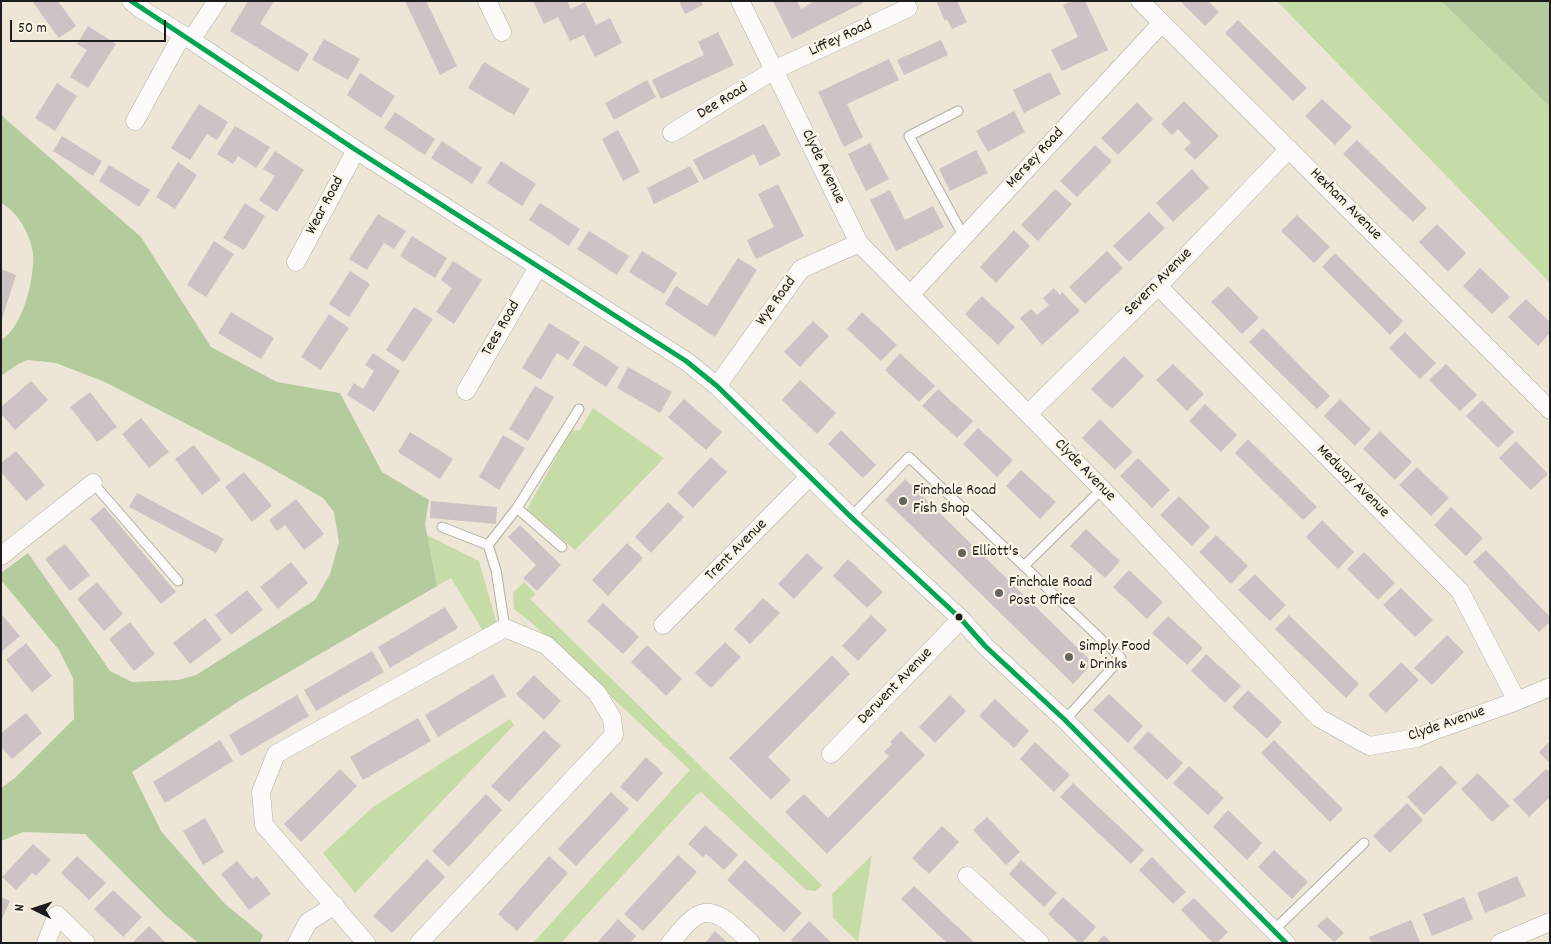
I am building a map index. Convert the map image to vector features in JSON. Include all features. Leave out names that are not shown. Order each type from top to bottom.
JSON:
[{"type":"street","points":[[132,1],[138,7],[356,150],[686,361],[716,386],[851,517],[960,619],[985,646],[1065,720],[1280,937]]},
{"type":"street","points":[[135,121],[186,37],[217,1]]},
{"type":"street","points":[[487,1],[502,32]]},
{"type":"street","name":"Clyde Avenue","points":[[740,1],[859,243],[1102,489],[1319,718],[1369,746],[1416,738],[1517,701],[1550,686]]},
{"type":"street","name":"Hexham Avenue","points":[[1140,1],[1550,410]]},
{"type":"street","name":"Liffey Road","points":[[774,70],[908,8]]},
{"type":"street","name":"Mersey Road","points":[[910,295],[1161,24]]},
{"type":"street","name":"Dee Road","points":[[672,133],[774,70]]},
{"type":"street","name":"Severn Avenue","points":[[1028,414],[1158,286],[1289,149]]},
{"type":"street","name":"Wear Road","points":[[296,262],[356,150]]},
{"type":"street","name":"Wye Road","points":[[716,386],[801,269],[859,243]]},
{"type":"street","name":"Tees Road","points":[[466,391],[538,267]]},
{"type":"street","name":"Medway Avenue","points":[[1158,286],[1460,591],[1517,701]]},
{"type":"street","name":"Trent Avenue","points":[[663,625],[810,476]]},
{"type":"street","points":[[1,556],[93,482]]},
{"type":"street","name":"Derwent Avenue","points":[[831,754],[960,619]]},
{"type":"street","points":[[366,943],[264,825],[261,792],[276,754],[505,628],[546,645],[597,693],[612,718],[614,735],[419,943]]},
{"type":"street","points":[[967,876],[1040,943]]},
{"type":"street","points":[[297,943],[308,922],[335,905]]},
{"type":"street","points":[[670,943],[696,916],[711,913],[724,917],[751,943]]},
{"type":"street","points":[[46,943],[57,915],[86,943]]},
{"type":"street","points":[[1500,943],[1550,922]]},
{"type":"lane","points":[[958,111],[909,136],[964,237]]},
{"type":"lane","points":[[488,545],[516,508],[579,409]]},
{"type":"lane","points":[[851,517],[909,457],[1121,658],[1065,720]]},
{"type":"lane","points":[[93,482],[178,581]]},
{"type":"lane","points":[[1024,566],[1102,489]]},
{"type":"lane","points":[[516,508],[562,547]]},
{"type":"lane","points":[[442,527],[488,545]]},
{"type":"lane","points":[[488,545],[496,570],[505,628]]},
{"type":"lane","points":[[1280,937],[1364,843]]},
{"type":"green space","points":[[1277,1],[1441,1],[1550,107],[1550,283]]},
{"type":"green space","points":[[1441,1],[1550,1],[1550,107]]},
{"type":"green space","points":[[1,115],[141,237],[211,347],[277,382],[340,393],[382,472],[429,500],[425,524],[437,586],[239,701],[132,772],[161,831],[225,904],[263,935],[260,943],[198,943],[165,915],[85,834],[23,832],[1,841],[1,788],[15,778],[74,719],[73,678],[59,650],[1,580],[1,573],[28,553],[110,671],[132,682],[178,680],[196,675],[315,600],[330,574],[339,542],[334,512],[323,498],[264,464],[105,382],[56,363],[28,360],[18,364],[1,376],[1,340],[16,325],[26,301],[32,275],[33,253],[22,224],[13,212],[1,203]]},
{"type":"green space","points":[[593,408],[664,458],[575,550],[527,509],[571,431],[580,430]]},
{"type":"green space","points":[[427,535],[479,561],[497,624],[483,631],[451,578],[437,586]]},
{"type":"green space","points":[[524,582],[536,594],[530,599],[822,885],[816,891],[806,890],[701,792],[696,795],[561,943],[533,943],[690,770],[533,624],[514,609],[513,593]]},
{"type":"green space","points":[[510,719],[514,725],[355,893],[323,853],[373,807]]},
{"type":"green space","points":[[872,855],[858,942],[833,918],[832,894]]},
{"type":"building","points":[[32,1],[58,1],[76,26],[59,38]]},
{"type":"building","points":[[248,1],[274,1],[260,24],[309,54],[298,72],[230,31]]},
{"type":"building","points":[[405,1],[426,1],[457,66],[440,75]]},
{"type":"building","points":[[533,1],[567,1],[571,9],[585,2],[596,25],[610,18],[622,43],[595,57],[584,35],[570,41],[558,17],[544,24]]},
{"type":"building","points":[[679,1],[702,1],[703,5],[685,14]]},
{"type":"building","points":[[773,1],[797,1],[801,9],[815,1],[862,1],[863,3],[792,39]]},
{"type":"building","points":[[936,1],[957,1],[967,22],[952,29],[947,19],[945,21]]},
{"type":"building","points":[[1072,1],[1085,1],[1108,50],[1062,71],[1051,50],[1078,37],[1063,5]]},
{"type":"building","points":[[1180,1],[1208,1],[1219,12],[1205,26]]},
{"type":"building","points":[[1238,20],[1307,88],[1293,101],[1225,33]]},
{"type":"building","points":[[88,26],[116,44],[88,88],[70,77],[87,50],[77,44]]},
{"type":"building","points":[[718,32],[734,65],[661,99],[652,80],[704,55],[698,42]]},
{"type":"building","points":[[324,39],[360,59],[348,80],[312,60]]},
{"type":"building","points":[[941,40],[948,55],[904,75],[897,60]]},
{"type":"building","points":[[889,59],[899,80],[847,104],[863,137],[844,147],[818,92]]},
{"type":"building","points":[[484,62],[530,89],[514,115],[468,88]]},
{"type":"building","points":[[1050,72],[1061,94],[1024,113],[1013,90]]},
{"type":"building","points":[[360,73],[395,96],[381,118],[347,95]]},
{"type":"building","points":[[647,80],[656,97],[614,120],[605,103]]},
{"type":"building","points":[[57,83],[77,96],[55,131],[35,118]]},
{"type":"building","points":[[1322,99],[1352,127],[1335,145],[1305,116]]},
{"type":"building","points":[[1184,101],[1219,136],[1195,160],[1184,149],[1191,143],[1178,129],[1172,135],[1161,124]]},
{"type":"building","points":[[1137,102],[1153,119],[1118,155],[1101,138]]},
{"type":"building","points":[[199,104],[228,122],[217,140],[207,134],[190,160],[171,148]]},
{"type":"building","points":[[1014,111],[1025,132],[988,152],[976,131]]},
{"type":"building","points":[[395,112],[435,139],[425,155],[384,128]]},
{"type":"building","points":[[764,124],[781,155],[760,166],[754,154],[704,180],[693,160]]},
{"type":"building","points":[[235,126],[270,147],[256,168],[238,156],[233,164],[217,154]]},
{"type":"building","points":[[618,130],[640,172],[623,181],[602,139]]},
{"type":"building","points":[[62,136],[102,161],[93,176],[53,151]]},
{"type":"building","points":[[1357,140],[1427,208],[1413,222],[1343,154]]},
{"type":"building","points":[[442,141],[482,168],[472,184],[431,158]]},
{"type":"building","points":[[870,143],[889,179],[866,191],[848,154]]},
{"type":"building","points":[[1095,145],[1112,161],[1077,197],[1060,181]]},
{"type":"building","points":[[976,150],[988,173],[950,191],[939,169]]},
{"type":"building","points":[[275,151],[304,170],[277,212],[259,200],[275,176],[263,169]]},
{"type":"building","points":[[501,161],[536,184],[522,206],[487,183]]},
{"type":"building","points":[[178,162],[197,175],[175,209],[156,197]]},
{"type":"building","points":[[109,165],[150,190],[139,207],[99,181]]},
{"type":"building","points":[[690,166],[699,182],[654,204],[647,188]]},
{"type":"building","points":[[1192,169],[1209,188],[1173,222],[1156,203]]},
{"type":"building","points":[[778,184],[804,236],[756,259],[747,240],[774,227],[758,194]]},
{"type":"building","points":[[1055,189],[1072,204],[1038,241],[1021,225]]},
{"type":"building","points":[[890,190],[905,220],[933,206],[944,227],[896,251],[870,200]]},
{"type":"building","points":[[245,203],[265,216],[244,250],[223,238]]},
{"type":"building","points":[[540,203],[580,229],[569,246],[529,220]]},
{"type":"building","points":[[1149,212],[1165,228],[1129,262],[1113,246]]},
{"type":"building","points":[[378,214],[406,231],[394,249],[384,243],[367,270],[349,259]]},
{"type":"building","points":[[1297,215],[1330,247],[1314,263],[1281,231]]},
{"type":"building","points":[[1437,224],[1466,253],[1448,272],[1419,242]]},
{"type":"building","points":[[1014,230],[1030,246],[996,283],[980,267]]},
{"type":"building","points":[[589,231],[629,256],[617,275],[577,249]]},
{"type":"building","points":[[412,236],[447,258],[435,278],[400,256]]},
{"type":"building","points":[[214,241],[234,254],[206,297],[187,285]]},
{"type":"building","points":[[642,251],[677,273],[664,294],[629,272]]},
{"type":"building","points":[[1107,251],[1123,268],[1085,304],[1069,287]]},
{"type":"building","points":[[1335,253],[1403,321],[1390,335],[1322,267]]},
{"type":"building","points":[[738,258],[757,270],[715,337],[665,304],[676,286],[707,306]]},
{"type":"building","points":[[453,261],[482,280],[454,324],[436,312],[452,288],[441,280]]},
{"type":"building","points":[[1480,268],[1510,297],[1492,314],[1463,286]]},
{"type":"building","points":[[1,269],[16,275],[2,319],[1,319]]},
{"type":"building","points":[[350,271],[370,284],[349,317],[329,304]]},
{"type":"building","points":[[1228,286],[1259,318],[1242,334],[1211,302]]},
{"type":"building","points":[[1054,288],[1060,295],[1062,292],[1080,311],[1042,345],[1020,318],[1031,309],[1037,315],[1049,305],[1043,298]]},
{"type":"building","points":[[982,296],[1015,327],[998,345],[965,314]]},
{"type":"building","points":[[1526,299],[1550,322],[1550,333],[1538,346],[1508,317]]},
{"type":"building","points":[[414,307],[433,319],[404,362],[386,350]]},
{"type":"building","points":[[231,312],[274,338],[261,359],[218,333]]},
{"type":"building","points":[[862,312],[897,345],[881,361],[847,329]]},
{"type":"building","points":[[329,314],[349,328],[321,370],[301,357]]},
{"type":"building","points":[[813,321],[829,336],[800,367],[784,352]]},
{"type":"building","points":[[549,323],[580,342],[568,360],[557,353],[541,380],[522,368]]},
{"type":"building","points":[[1263,328],[1330,396],[1317,409],[1249,342]]},
{"type":"building","points":[[1405,332],[1436,363],[1420,379],[1389,348]]},
{"type":"building","points":[[585,345],[619,367],[606,387],[572,365]]},
{"type":"building","points":[[373,353],[400,371],[374,412],[347,395],[354,383],[363,389],[374,371],[365,365]]},
{"type":"building","points":[[900,353],[935,386],[919,402],[885,370]]},
{"type":"building","points":[[1124,356],[1144,376],[1112,409],[1091,389]]},
{"type":"building","points":[[1173,364],[1204,394],[1187,411],[1156,380]]},
{"type":"building","points":[[1446,364],[1477,395],[1460,411],[1429,380]]},
{"type":"building","points":[[628,367],[672,392],[660,413],[617,388]]},
{"type":"building","points":[[800,380],[836,413],[817,434],[782,400]]},
{"type":"building","points":[[31,381],[48,400],[15,430],[1,414],[1,407]]},
{"type":"building","points":[[535,386],[554,397],[528,441],[509,429]]},
{"type":"building","points":[[938,389],[973,421],[957,438],[922,406]]},
{"type":"building","points":[[90,392],[117,427],[97,442],[70,407]]},
{"type":"building","points":[[684,399],[722,432],[706,450],[668,417]]},
{"type":"building","points":[[1340,399],[1371,429],[1355,446],[1324,416]]},
{"type":"building","points":[[1482,400],[1514,432],[1498,448],[1466,416]]},
{"type":"building","points":[[1205,404],[1237,435],[1221,452],[1189,421]]},
{"type":"building","points":[[141,418],[169,452],[149,468],[122,434]]},
{"type":"building","points":[[1100,419],[1133,452],[1115,470],[1082,438]]},
{"type":"building","points":[[978,428],[1013,460],[997,477],[963,444]]},
{"type":"building","points":[[841,430],[876,465],[863,478],[828,444]]},
{"type":"building","points":[[1380,431],[1412,462],[1395,480],[1363,449]]},
{"type":"building","points":[[410,432],[453,459],[440,479],[398,452]]},
{"type":"building","points":[[503,435],[525,448],[499,490],[479,477]]},
{"type":"building","points":[[1248,439],[1317,507],[1303,520],[1235,453]]},
{"type":"building","points":[[1516,441],[1548,474],[1531,490],[1499,458]]},
{"type":"building","points":[[194,445],[221,480],[202,495],[175,459]]},
{"type":"building","points":[[16,451],[45,485],[26,501],[1,472],[1,463]]},
{"type":"building","points":[[711,457],[727,472],[693,508],[677,493]]},
{"type":"building","points":[[1138,458],[1170,490],[1152,508],[1120,476]]},
{"type":"building","points":[[1417,467],[1449,498],[1431,516],[1399,485]]},
{"type":"building","points":[[1021,470],[1056,502],[1040,519],[1006,486]]},
{"type":"building","points":[[244,472],[272,506],[252,522],[225,487]]},
{"type":"building","points":[[905,479],[1093,663],[1073,684],[885,500]]},
{"type":"building","points":[[137,493],[224,539],[216,553],[129,507]]},
{"type":"building","points":[[1179,496],[1210,527],[1192,546],[1160,515]]},
{"type":"building","points":[[296,499],[324,534],[304,550],[285,525],[277,531],[269,520]]},
{"type":"building","points":[[431,501],[497,507],[496,524],[430,518]]},
{"type":"building","points":[[668,502],[684,517],[651,553],[635,537]]},
{"type":"building","points":[[104,507],[176,592],[161,604],[90,519]]},
{"type":"building","points":[[1451,507],[1483,538],[1466,556],[1434,525]]},
{"type":"building","points":[[1322,520],[1354,552],[1338,569],[1306,537]]},
{"type":"building","points":[[520,525],[561,565],[537,591],[523,578],[536,565],[508,537]]},
{"type":"building","points":[[1086,529],[1120,561],[1105,578],[1070,546]]},
{"type":"building","points":[[1216,535],[1248,566],[1231,584],[1199,552]]},
{"type":"building","points":[[627,543],[643,558],[608,596],[592,580]]},
{"type":"building","points":[[65,544],[90,575],[70,591],[45,559]]},
{"type":"building","points":[[1486,550],[1550,617],[1550,622],[1539,632],[1473,562]]},
{"type":"building","points":[[1364,552],[1395,583],[1378,600],[1347,569]]},
{"type":"building","points":[[807,553],[823,568],[794,599],[778,584]]},
{"type":"building","points":[[848,559],[883,592],[867,608],[833,576]]},
{"type":"building","points":[[291,562],[308,583],[278,609],[260,587]]},
{"type":"building","points":[[1129,570],[1163,602],[1147,619],[1113,587]]},
{"type":"building","points":[[1255,574],[1286,605],[1270,621],[1238,590]]},
{"type":"building","points":[[97,582],[123,614],[104,631],[77,599]]},
{"type":"building","points":[[1401,588],[1433,620],[1415,637],[1383,605]]},
{"type":"building","points":[[247,590],[263,610],[231,635],[215,615]]},
{"type":"building","points":[[763,598],[780,613],[750,644],[734,629]]},
{"type":"building","points":[[603,603],[639,637],[623,654],[587,621]]},
{"type":"building","points":[[445,607],[458,628],[390,668],[378,647]]},
{"type":"building","points":[[1,614],[20,636],[1,652]]},
{"type":"building","points":[[871,615],[887,630],[858,661],[842,646]]},
{"type":"building","points":[[1289,615],[1359,684],[1346,698],[1275,629]]},
{"type":"building","points":[[1168,616],[1203,648],[1187,665],[1152,633]]},
{"type":"building","points":[[205,618],[222,640],[190,664],[173,643]]},
{"type":"building","points":[[130,622],[155,654],[134,671],[109,639]]},
{"type":"building","points":[[1447,635],[1464,652],[1432,685],[1414,668]]},
{"type":"building","points":[[725,642],[741,657],[711,688],[695,673]]},
{"type":"building","points":[[26,643],[52,676],[32,692],[6,660]]},
{"type":"building","points":[[647,645],[682,679],[666,696],[631,662]]},
{"type":"building","points":[[372,651],[384,672],[316,711],[304,690]]},
{"type":"building","points":[[1206,654],[1241,686],[1225,703],[1191,671]]},
{"type":"building","points":[[832,655],[850,674],[768,757],[791,780],[771,800],[729,758]]},
{"type":"building","points":[[1401,662],[1419,680],[1386,713],[1368,695]]},
{"type":"building","points":[[493,674],[506,696],[438,737],[425,715]]},
{"type":"building","points":[[534,675],[561,701],[544,720],[516,694]]},
{"type":"building","points":[[1248,690],[1282,722],[1267,739],[1232,707]]},
{"type":"building","points":[[1109,694],[1143,726],[1128,743],[1093,710]]},
{"type":"building","points":[[297,695],[309,716],[241,756],[229,735]]},
{"type":"building","points":[[950,695],[966,711],[935,743],[919,727]]},
{"type":"building","points":[[995,699],[1029,731],[1014,748],[979,716]]},
{"type":"building","points":[[26,713],[42,733],[12,759],[1,747],[1,733]]},
{"type":"building","points":[[418,718],[431,741],[363,780],[350,757]]},
{"type":"building","points":[[544,730],[561,746],[509,802],[491,786]]},
{"type":"building","points":[[901,731],[925,755],[827,854],[785,812],[804,794],[828,818],[889,756],[884,752],[892,744],[890,742]]},
{"type":"building","points":[[1148,731],[1183,763],[1167,780],[1133,748]]},
{"type":"building","points":[[220,740],[233,761],[165,803],[153,782]]},
{"type":"building","points":[[1274,740],[1343,809],[1330,822],[1261,753]]},
{"type":"building","points":[[1550,741],[1550,764],[1539,752]]},
{"type":"building","points":[[1035,742],[1070,775],[1054,792],[1020,759]]},
{"type":"building","points":[[646,757],[663,773],[637,802],[620,787]]},
{"type":"building","points":[[1441,765],[1457,783],[1424,815],[1407,797]]},
{"type":"building","points":[[1189,766],[1224,798],[1208,815],[1173,783]]},
{"type":"building","points":[[340,769],[357,786],[301,842],[284,824]]},
{"type":"building","points":[[1546,769],[1550,772],[1550,797],[1529,817],[1513,800]]},
{"type":"building","points":[[1478,773],[1510,806],[1492,822],[1461,789]]},
{"type":"building","points":[[1073,783],[1144,850],[1131,864],[1060,797]]},
{"type":"building","points":[[611,792],[629,809],[576,866],[558,849]]},
{"type":"building","points":[[486,794],[502,810],[449,867],[432,851]]},
{"type":"building","points":[[1407,803],[1423,820],[1390,853],[1373,836]]},
{"type":"building","points":[[1228,810],[1262,843],[1247,860],[1213,827]]},
{"type":"building","points":[[987,817],[1020,852],[1006,865],[973,830]]},
{"type":"building","points":[[205,818],[224,852],[203,865],[183,831]]},
{"type":"building","points":[[705,825],[738,855],[724,870],[706,854],[703,857],[688,844]]},
{"type":"building","points":[[942,826],[959,842],[929,874],[912,858]]},
{"type":"building","points":[[33,844],[51,860],[36,876],[32,873],[16,890],[2,877]]},
{"type":"building","points":[[1274,850],[1308,882],[1292,899],[1258,867]]},
{"type":"building","points":[[678,855],[697,872],[643,931],[624,914]]},
{"type":"building","points":[[77,856],[106,883],[89,900],[61,873]]},
{"type":"building","points":[[549,856],[568,873],[517,931],[498,914]]},
{"type":"building","points":[[1152,857],[1186,892],[1173,904],[1139,870]]},
{"type":"building","points":[[427,859],[445,877],[392,933],[373,916]]},
{"type":"building","points":[[745,860],[802,913],[784,932],[727,880]]},
{"type":"building","points":[[1021,860],[1057,893],[1044,907],[1009,874]]},
{"type":"building","points":[[237,861],[252,879],[257,876],[271,894],[249,910],[221,874]]},
{"type":"building","points":[[1517,876],[1526,896],[1485,913],[1477,893]]},
{"type":"building","points":[[914,886],[975,943],[947,943],[901,899]]},
{"type":"building","points":[[113,890],[142,917],[123,937],[94,909]]},
{"type":"building","points":[[1,897],[10,901],[1,921]]},
{"type":"building","points":[[1063,897],[1096,927],[1082,943],[1079,943],[1048,914]]},
{"type":"building","points":[[1464,897],[1473,919],[1432,936],[1423,914]]},
{"type":"building","points":[[1194,898],[1228,932],[1217,943],[1213,943],[1181,910]]},
{"type":"building","points":[[1327,917],[1344,933],[1334,942],[1317,926]]},
{"type":"building","points":[[618,919],[636,936],[630,943],[597,943]]},
{"type":"building","points":[[1411,920],[1420,942],[1371,943],[1369,937]]},
{"type":"building","points":[[809,921],[832,943],[794,943],[791,940]]},
{"type":"building","points":[[149,926],[166,943],[132,943]]},
{"type":"building","points":[[715,931],[728,943],[705,943]]},
{"type":"building","points":[[1104,935],[1112,943],[1096,943]]},
{"type":"transit line","points":[[131,1],[356,150],[686,361],[717,386],[851,517],[961,619],[985,646],[1065,720],[1286,943]]},
{"type":"place","name":"Finchale Road Fish Shop","points":[[903,501]]},
{"type":"place","name":"Elliott's","points":[[962,553]]},
{"type":"place","name":"Finchale Road Post Office","points":[[999,593]]},
{"type":"place","name":"Simply Food & Drinks","points":[[1069,657]]}]
